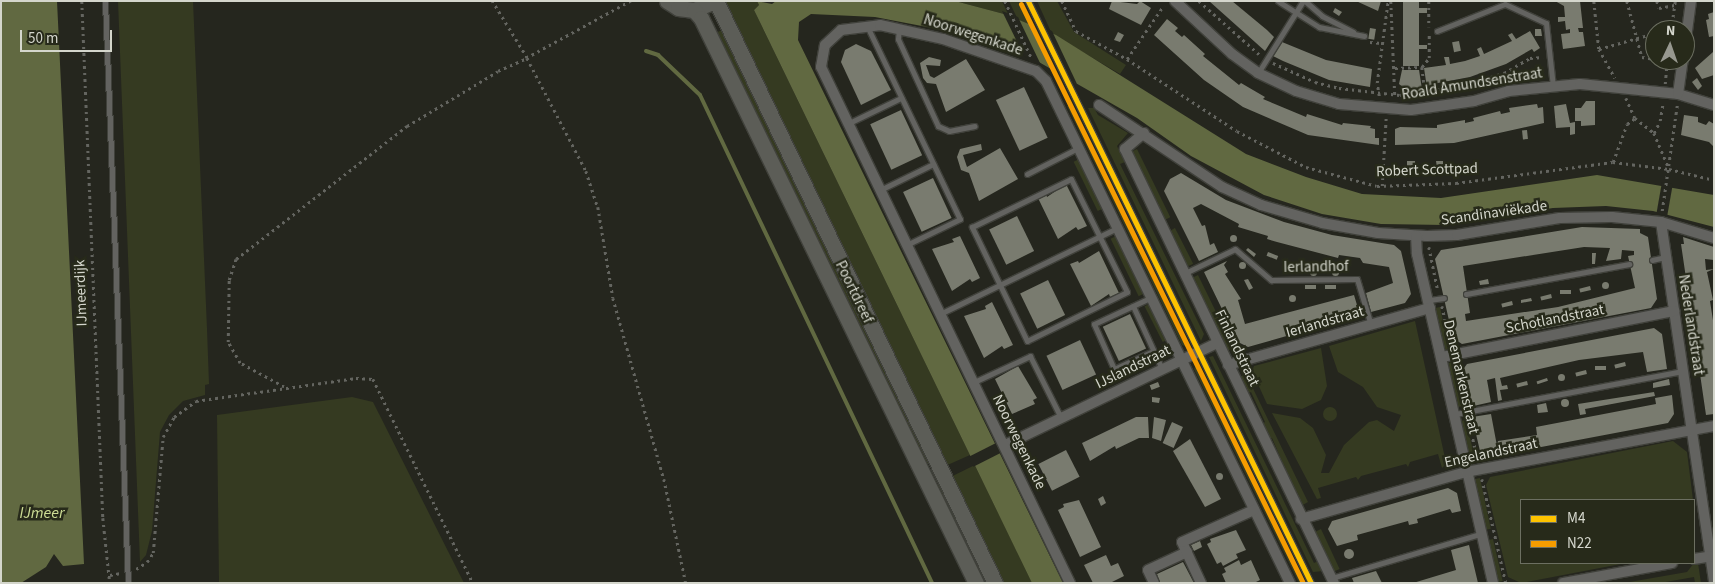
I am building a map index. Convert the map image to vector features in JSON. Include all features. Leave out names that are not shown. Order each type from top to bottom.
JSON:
[{"type":"main road","points":[[667,1],[678,8],[694,10],[715,1]]},
{"type":"main road","name":"Poortdreef","points":[[715,1],[995,583]]},
{"type":"main road","name":"Poortdreef","points":[[694,10],[701,18],[976,583]]},
{"type":"street","name":"Roald Amundsenstraat","points":[[1175,1],[1232,54],[1258,72],[1296,91],[1339,104],[1382,110],[1441,106],[1509,92],[1553,86],[1620,86],[1678,94],[1714,105]]},
{"type":"street","points":[[1689,20],[1692,1]]},
{"type":"street","name":"Noorwegenkade","points":[[1070,583],[882,189],[821,67],[821,56],[832,36],[841,30],[867,25],[899,28],[943,39],[1040,73],[1078,148]]},
{"type":"street","points":[[1678,94],[1682,70]]},
{"type":"street","name":"Scandinaviëkade","points":[[1099,105],[1144,133],[1210,180],[1261,204],[1339,227],[1416,236],[1457,235],[1560,218],[1661,218],[1714,238]]},
{"type":"street","name":"Finlandstraat","points":[[1144,133],[1125,149],[1301,519],[1333,581]]},
{"type":"street","points":[[1078,148],[1290,583]]},
{"type":"street","name":"Nederlandstraat","points":[[1661,218],[1690,429],[1714,581]]},
{"type":"street","name":"Denemarkenstraat","points":[[1416,236],[1456,414],[1466,472],[1480,534],[1494,583]]},
{"type":"street","name":"Ierlandstraat","points":[[1228,365],[1371,325],[1430,304]]},
{"type":"street","name":"Schotlandstraat","points":[[1442,356],[1674,311]]},
{"type":"street","name":"IJslandstraat","points":[[1005,445],[1217,343]]},
{"type":"street","name":"Engelandstraat","points":[[1301,519],[1466,472],[1714,426]]},
{"type":"street","points":[[1201,583],[1182,542],[1254,510]]},
{"type":"street","points":[[1154,583],[1148,570],[1187,552]]},
{"type":"street","points":[[1695,559],[1711,557]]},
{"type":"street","points":[[1563,583],[1667,564]]},
{"type":"lane","points":[[105,1],[128,583]]},
{"type":"lane","points":[[1028,1],[1311,583]]},
{"type":"lane","points":[[1258,72],[1295,13],[1304,1],[1322,16],[1364,36],[1319,27],[1295,13],[1278,1]]},
{"type":"lane","points":[[1437,31],[1505,4],[1546,22],[1553,86]]},
{"type":"lane","points":[[867,25],[960,219],[908,244]]},
{"type":"lane","points":[[899,28],[898,39],[938,126],[949,131],[975,126]]},
{"type":"lane","points":[[849,123],[901,98]]},
{"type":"lane","points":[[1027,174],[1078,148]]},
{"type":"lane","points":[[882,189],[933,164]]},
{"type":"lane","points":[[1071,179],[1100,237],[1127,292],[1027,341],[972,228],[1071,179]]},
{"type":"lane","points":[[942,314],[1117,228]]},
{"type":"lane","name":"Ierlandhof","points":[[1184,274],[1235,249],[1271,280],[1357,279],[1371,325]]},
{"type":"lane","points":[[1652,260],[1665,257]]},
{"type":"lane","points":[[1466,294],[1630,264]]},
{"type":"lane","name":"IJslandstraat","points":[[1152,297],[1094,324],[1114,369],[1153,351]]},
{"type":"lane","points":[[1430,304],[1444,298]]},
{"type":"lane","points":[[1133,306],[1162,369]]},
{"type":"lane","points":[[974,382],[1030,356],[1061,418]]},
{"type":"lane","points":[[1456,414],[1683,372]]},
{"type":"lane","points":[[1333,581],[1480,534]]},
{"type":"path","name":"IJmeerdijk","points":[[82,1],[103,518],[110,583]]},
{"type":"path","points":[[492,1],[527,58],[586,171],[598,207],[613,298],[664,478],[686,583]]},
{"type":"path","points":[[285,387],[240,363],[228,342],[229,280],[236,258],[407,126],[498,71],[527,58],[631,1]]},
{"type":"path","name":"Robert Scottpad","points":[[1062,1],[1076,31],[1126,59],[1236,131],[1306,167],[1382,186],[1456,183],[1613,162],[1669,169],[1714,180]]},
{"type":"path","points":[[1126,59],[1167,1]]},
{"type":"path","points":[[1199,1],[1247,46],[1266,59],[1314,82],[1379,94],[1425,92],[1466,85],[1504,73],[1530,58],[1549,57]]},
{"type":"path","points":[[1390,1],[1395,94]]},
{"type":"path","points":[[1382,186],[1382,110],[1377,83],[1390,1]]},
{"type":"path","points":[[1425,92],[1422,67],[1429,58],[1429,1]]},
{"type":"path","points":[[1594,1],[1599,49],[1620,86],[1635,118],[1654,134],[1669,169]]},
{"type":"path","points":[[1627,1],[1642,57],[1645,57]]},
{"type":"path","points":[[1657,1],[1659,8],[1675,3],[1671,20]]},
{"type":"path","points":[[1006,3],[1034,62]]},
{"type":"path","points":[[1599,49],[1645,35]]},
{"type":"path","points":[[1395,68],[1422,67]]},
{"type":"path","points":[[1661,218],[1678,94]]},
{"type":"path","points":[[1613,162],[1626,124],[1635,118]]},
{"type":"path","points":[[110,574],[128,573],[147,562],[153,553],[163,437],[174,417],[196,401],[356,378],[373,380],[473,583]]},
{"type":"shaded area","points":[[118,1],[193,1],[207,329],[209,384],[205,385],[205,395],[183,401],[169,415],[160,432],[152,531],[146,555],[140,562]]},
{"type":"shaded area","points":[[722,1],[757,1],[759,5],[754,10],[970,455],[943,467]]},
{"type":"shaded area","points":[[955,1],[1002,1],[1009,16],[1004,14]]},
{"type":"shaded area","points":[[1009,1],[1020,1],[1032,25],[1018,20]]},
{"type":"shaded area","points":[[1037,1],[1057,1],[1074,32],[1126,65],[1120,74],[1052,34]]},
{"type":"shaded area","points":[[724,29],[934,460],[925,465],[714,34]]},
{"type":"shaded area","points":[[1067,106],[1072,106],[1187,347],[1182,345]]},
{"type":"shaded area","points":[[1088,108],[1094,108],[1098,115],[1128,133],[1117,146],[1125,162],[1120,164],[1204,334],[1201,341]]},
{"type":"shaded area","points":[[1137,149],[1170,217],[1163,221],[1130,153]]},
{"type":"shaded area","points":[[1079,159],[1103,208],[1098,211],[1074,162]]},
{"type":"shaded area","points":[[1175,228],[1193,264],[1186,267],[1168,232]]},
{"type":"shaded area","points":[[1116,236],[1144,294],[1139,296],[1111,239]]},
{"type":"shaded area","points":[[1198,275],[1234,348],[1226,351],[1191,279]]},
{"type":"shaded area","points":[[1149,304],[1167,340],[1163,342],[1145,306]]},
{"type":"shaded area","points":[[1440,307],[1449,349],[1444,350],[1435,308]]},
{"type":"shaded area","points":[[1415,321],[1445,458],[1449,461],[1442,468],[1438,454],[1410,462],[1408,467],[1406,464],[1361,476],[1358,480],[1356,477],[1318,488],[1321,498],[1317,499],[1272,413],[1300,418],[1313,428],[1326,455],[1321,473],[1329,473],[1344,445],[1369,422],[1377,420],[1394,431],[1401,415],[1377,407],[1363,387],[1338,372],[1329,346]]},
{"type":"shaded area","points":[[1321,348],[1327,386],[1321,400],[1302,409],[1267,404],[1252,371],[1254,366]]},
{"type":"shaded area","points":[[1213,356],[1314,563],[1318,561],[1324,571],[1313,572],[1209,357]]},
{"type":"shaded area","points":[[1453,362],[1463,406],[1457,407],[1447,363]]},
{"type":"shaded area","points":[[1197,363],[1303,583],[1299,583],[1194,369]]},
{"type":"shaded area","points":[[1246,374],[1308,502],[1301,506],[1272,438],[1269,439],[1262,424],[1265,422],[1251,392],[1247,394],[1239,377]]},
{"type":"shaded area","points":[[352,397],[373,402],[464,583],[219,583],[217,415]]},
{"type":"shaded area","points":[[1327,407],[1333,407],[1337,414],[1333,421],[1327,421],[1323,417],[1323,411]]},
{"type":"shaded area","points":[[1466,420],[1474,455],[1469,456],[1460,421]]},
{"type":"shaded area","points":[[1673,441],[1687,452],[1693,499],[1520,499],[1520,564],[1621,564],[1521,583],[1508,577],[1486,485],[1490,477]]},
{"type":"shaded area","points":[[975,465],[1032,583],[999,583],[948,478]]},
{"type":"shaded area","points":[[1480,478],[1491,529],[1485,530],[1474,479]]},
{"type":"shaded area","points":[[944,482],[992,583],[980,583],[933,487]]},
{"type":"shaded area","points":[[1321,529],[1340,569],[1332,572],[1314,532]]},
{"type":"shaded area","points":[[1493,539],[1503,581],[1497,582],[1487,540]]},
{"type":"shaded area","points":[[1698,563],[1701,583],[1695,583],[1694,577],[1660,583],[1624,583],[1687,572],[1693,564]]},
{"type":"water","name":"IJmeer","points":[[1,1],[57,1],[84,564],[63,566],[54,554],[46,567],[21,583],[1,583]]},
{"type":"water","points":[[757,1],[772,4],[776,1],[955,1],[1004,14],[1056,35],[1246,154],[1306,177],[1362,194],[1441,198],[1597,175],[1714,195],[1714,227],[1653,211],[1606,206],[1553,208],[1445,225],[1381,224],[1322,214],[1264,195],[1191,156],[1137,118],[1023,53],[953,32],[875,17],[811,14],[799,22],[798,40],[1063,583],[1032,583],[754,10],[759,5]]},
{"type":"pier","points":[[1002,11],[1018,17],[1041,65],[1024,56]]},
{"type":"pier","points":[[1031,22],[1052,31],[1077,84],[1056,73]]},
{"type":"pier","points":[[1662,182],[1673,184],[1667,215],[1656,214]]},
{"type":"pier","points":[[996,443],[1001,453],[973,467],[968,457]]},
{"type":"building","points":[[1112,1],[1137,4],[1140,1],[1151,8],[1141,25],[1109,9]]},
{"type":"building","points":[[1209,1],[1232,1],[1267,30],[1274,37],[1265,51]]},
{"type":"building","points":[[1356,1],[1381,1],[1378,11]]},
{"type":"building","points":[[1403,1],[1419,1],[1419,8],[1427,8],[1427,13],[1419,13],[1419,45],[1427,45],[1427,49],[1419,49],[1419,66],[1403,66]]},
{"type":"building","points":[[1555,1],[1580,1],[1583,28],[1578,28],[1579,32],[1583,32],[1585,46],[1563,49],[1561,34],[1570,33],[1570,29],[1566,30],[1565,21],[1558,22],[1558,17],[1565,17],[1564,6]]},
{"type":"building","points":[[1335,8],[1342,12],[1339,16],[1333,12]]},
{"type":"building","points":[[1714,12],[1714,36],[1709,37],[1706,20],[1709,19],[1708,14]]},
{"type":"building","points":[[1167,19],[1178,28],[1175,31],[1182,37],[1184,35],[1205,54],[1203,56],[1239,85],[1241,83],[1265,97],[1263,99],[1306,117],[1307,114],[1342,125],[1343,123],[1371,126],[1370,128],[1375,129],[1375,138],[1379,138],[1379,145],[1308,135],[1243,107],[1204,80],[1154,35]]},
{"type":"building","points":[[1370,28],[1376,29],[1374,40],[1368,39]]},
{"type":"building","points":[[1535,29],[1541,29],[1542,36],[1535,36]]},
{"type":"building","points":[[1530,31],[1540,48],[1534,52],[1532,49],[1506,64],[1470,77],[1433,84],[1434,87],[1427,88],[1424,68],[1446,65],[1444,57],[1449,57],[1450,64],[1480,56],[1477,49],[1481,47],[1484,54],[1512,41],[1508,35],[1512,33],[1516,39]]},
{"type":"building","points":[[1118,32],[1124,35],[1120,42],[1114,40]]},
{"type":"building","points":[[1459,41],[1461,51],[1454,52],[1452,42]]},
{"type":"building","points":[[1282,42],[1326,60],[1372,69],[1370,87],[1329,80],[1273,56]]},
{"type":"building","points":[[856,44],[871,51],[891,90],[861,105],[841,62],[845,50]]},
{"type":"building","points":[[1713,52],[1714,75],[1702,79],[1695,68]]},
{"type":"building","points":[[929,57],[941,60],[940,66],[926,65],[930,76],[934,78],[966,59],[985,90],[946,112],[936,84],[927,83],[923,78],[920,63]]},
{"type":"building","points":[[1402,70],[1419,70],[1422,89],[1409,92],[1399,84]]},
{"type":"building","points":[[1697,78],[1702,86],[1698,90],[1692,82]]},
{"type":"building","points":[[1024,87],[1048,138],[1020,151],[996,100]]},
{"type":"building","points":[[1586,101],[1595,101],[1595,125],[1581,126],[1581,121],[1575,121],[1575,108],[1581,108]]},
{"type":"building","points":[[1537,104],[1538,108],[1543,107],[1544,123],[1454,143],[1395,145],[1395,129],[1400,127],[1437,128],[1437,125],[1465,120],[1465,123],[1474,121],[1473,118],[1500,111],[1501,114],[1510,112],[1509,108]]},
{"type":"building","points":[[1566,104],[1570,123],[1575,122],[1575,134],[1570,135],[1570,127],[1556,128],[1554,106]]},
{"type":"building","points":[[901,110],[922,155],[891,170],[870,124]]},
{"type":"building","points":[[1684,115],[1698,117],[1698,122],[1706,125],[1709,121],[1714,124],[1714,147],[1709,142],[1681,135]]},
{"type":"building","points":[[1527,130],[1528,139],[1523,139],[1522,131]]},
{"type":"building","points":[[981,144],[982,150],[963,155],[967,167],[1000,148],[1018,179],[979,201],[969,173],[961,170],[957,157],[960,149]]},
{"type":"building","points":[[1407,161],[1415,161],[1415,169],[1407,169]]},
{"type":"building","points":[[1436,161],[1443,161],[1443,168],[1437,168]]},
{"type":"building","points":[[1181,173],[1226,200],[1284,222],[1332,235],[1394,245],[1401,251],[1411,294],[1405,303],[1371,312],[1366,293],[1393,283],[1389,267],[1363,263],[1360,258],[1339,255],[1338,258],[1267,239],[1268,236],[1238,227],[1239,224],[1201,204],[1193,208],[1202,226],[1205,225],[1210,245],[1214,243],[1218,252],[1199,261],[1164,191],[1170,179]]},
{"type":"building","points":[[933,178],[952,218],[922,232],[903,192]]},
{"type":"building","points":[[1066,184],[1087,226],[1078,230],[1076,227],[1058,239],[1038,198],[1046,194],[1047,197]]},
{"type":"building","points":[[1017,216],[1034,251],[1006,265],[989,230]]},
{"type":"building","points":[[1582,227],[1640,229],[1640,233],[1648,237],[1657,299],[1651,308],[1462,344],[1453,338],[1435,259],[1441,250]],"holes":[[[1584,247],[1610,248],[1606,261],[1621,259],[1622,250],[1634,251],[1634,255],[1628,256],[1635,288],[1558,307],[1466,321],[1465,314],[1470,313],[1463,266]]]},
{"type":"building","points":[[1233,234],[1237,238],[1233,242],[1229,238]]},
{"type":"building","points":[[960,236],[980,278],[972,282],[970,279],[952,291],[932,249],[954,242],[952,239]]},
{"type":"building","points":[[1683,237],[1714,247],[1714,260],[1705,259],[1706,270],[1714,269],[1707,272],[1713,300],[1710,301],[1714,327],[1714,414],[1706,415],[1681,244],[1684,244]]},
{"type":"building","points":[[1248,248],[1256,254],[1254,257],[1246,250]]},
{"type":"building","points":[[1099,251],[1119,293],[1110,297],[1109,294],[1091,306],[1070,264],[1078,261],[1079,263]]},
{"type":"building","points":[[1268,252],[1278,256],[1277,260],[1267,256]]},
{"type":"building","points":[[1592,253],[1596,253],[1595,264],[1592,264]]},
{"type":"building","points":[[1227,261],[1224,265],[1228,272],[1225,274],[1241,299],[1238,300],[1245,324],[1354,295],[1360,315],[1248,347],[1238,342],[1204,272]]},
{"type":"building","points":[[1242,261],[1246,265],[1242,269],[1238,265]]},
{"type":"building","points":[[1313,268],[1317,272],[1313,276],[1309,272]]},
{"type":"building","points":[[1335,268],[1339,272],[1335,276],[1331,272]]},
{"type":"building","points":[[1248,279],[1253,288],[1249,290],[1244,280]]},
{"type":"building","points":[[1488,279],[1489,284],[1480,285],[1479,281]]},
{"type":"building","points":[[1048,280],[1065,315],[1037,329],[1020,294]]},
{"type":"building","points":[[1605,281],[1609,285],[1605,289],[1601,285]]},
{"type":"building","points":[[1305,285],[1316,285],[1316,289],[1305,289]]},
{"type":"building","points":[[1325,285],[1336,285],[1336,289],[1325,289]]},
{"type":"building","points":[[1590,286],[1591,290],[1580,293],[1579,289]]},
{"type":"building","points":[[1560,290],[1571,290],[1571,294],[1560,294]]},
{"type":"building","points":[[1292,294],[1296,298],[1292,302],[1288,298]]},
{"type":"building","points":[[1551,294],[1552,298],[1541,301],[1540,297]]},
{"type":"building","points":[[1531,298],[1532,301],[1521,303],[1521,300]]},
{"type":"building","points":[[1512,301],[1513,305],[1502,308],[1501,304]]},
{"type":"building","points":[[992,302],[1013,345],[1004,349],[1002,346],[984,358],[964,316],[986,309],[985,306]]},
{"type":"building","points":[[1130,314],[1146,348],[1119,361],[1103,327]]},
{"type":"building","points":[[1654,328],[1662,334],[1667,369],[1647,372],[1643,352],[1579,360],[1500,378],[1502,386],[1507,385],[1508,389],[1500,390],[1502,400],[1498,401],[1495,378],[1487,380],[1491,402],[1469,407],[1461,372],[1467,364]]},
{"type":"building","points":[[1080,340],[1096,374],[1063,390],[1046,356]]},
{"type":"building","points":[[1625,362],[1626,366],[1615,369],[1614,365]]},
{"type":"building","points":[[1018,366],[1037,398],[1033,400],[1035,404],[1012,414],[995,379]]},
{"type":"building","points":[[1595,366],[1606,366],[1606,370],[1595,370]]},
{"type":"building","points":[[1586,370],[1587,374],[1576,377],[1575,373]]},
{"type":"building","points":[[1561,373],[1565,377],[1561,381],[1557,377]]},
{"type":"building","points":[[1547,378],[1548,381],[1537,384],[1537,381]]},
{"type":"building","points":[[1669,379],[1670,385],[1653,388],[1653,383]]},
{"type":"building","points":[[1527,381],[1528,385],[1517,388],[1516,384]]},
{"type":"building","points":[[1158,382],[1160,387],[1152,390],[1150,385]]},
{"type":"building","points":[[1654,392],[1655,396],[1585,409],[1586,414],[1580,415],[1578,404]]},
{"type":"building","points":[[1672,395],[1674,414],[1668,423],[1489,457],[1480,451],[1472,417],[1491,414],[1497,446],[1498,441],[1537,435],[1536,427],[1656,404],[1655,398]]},
{"type":"building","points":[[1152,397],[1160,398],[1159,403],[1152,402]]},
{"type":"building","points":[[1565,399],[1569,403],[1565,407],[1561,403]]},
{"type":"building","points":[[1546,403],[1548,412],[1538,413],[1537,405]]},
{"type":"building","points":[[1136,417],[1148,417],[1149,438],[1139,438],[1116,449],[1115,446],[1090,461],[1082,443]]},
{"type":"building","points":[[1154,417],[1166,420],[1161,441],[1152,438]]},
{"type":"building","points":[[1172,422],[1183,427],[1174,448],[1163,443]]},
{"type":"building","points":[[1190,439],[1221,499],[1205,507],[1173,451]]},
{"type":"building","points":[[1066,450],[1080,477],[1052,491],[1038,464]]},
{"type":"building","points":[[1219,472],[1223,476],[1219,480],[1215,476]]},
{"type":"building","points":[[1448,488],[1457,493],[1461,511],[1452,513],[1450,509],[1417,519],[1418,523],[1409,525],[1408,521],[1357,535],[1358,540],[1337,546],[1328,529],[1332,521]]},
{"type":"building","points":[[1103,496],[1106,503],[1101,506],[1098,499]]},
{"type":"building","points":[[1079,500],[1101,547],[1080,557],[1058,510],[1064,507],[1063,504]]},
{"type":"building","points":[[1236,530],[1246,550],[1236,554],[1238,558],[1223,566],[1221,562],[1217,564],[1207,544],[1211,542],[1210,539]]},
{"type":"building","points":[[1200,541],[1202,547],[1194,551],[1191,545]]},
{"type":"building","points":[[1469,545],[1478,583],[1413,583],[1456,570],[1451,550]]},
{"type":"building","points":[[1349,549],[1354,554],[1349,559],[1344,554]]},
{"type":"building","points":[[1106,555],[1111,566],[1118,563],[1124,576],[1110,583],[1093,583],[1084,565]]},
{"type":"building","points":[[1239,560],[1241,565],[1251,560],[1260,580],[1254,583],[1226,583],[1222,574],[1226,572],[1224,568]]},
{"type":"building","points":[[1183,562],[1194,583],[1160,583],[1157,574]]},
{"type":"building","points":[[1376,571],[1382,583],[1354,583],[1352,578]]},
{"type":"waterway","points":[[646,51],[658,55],[700,95],[932,583]]},
{"type":"transit line","name":"M4","points":[[1028,1],[1311,583]]},
{"type":"transit line","name":"N22","points":[[1021,4],[1303,583]]}]
